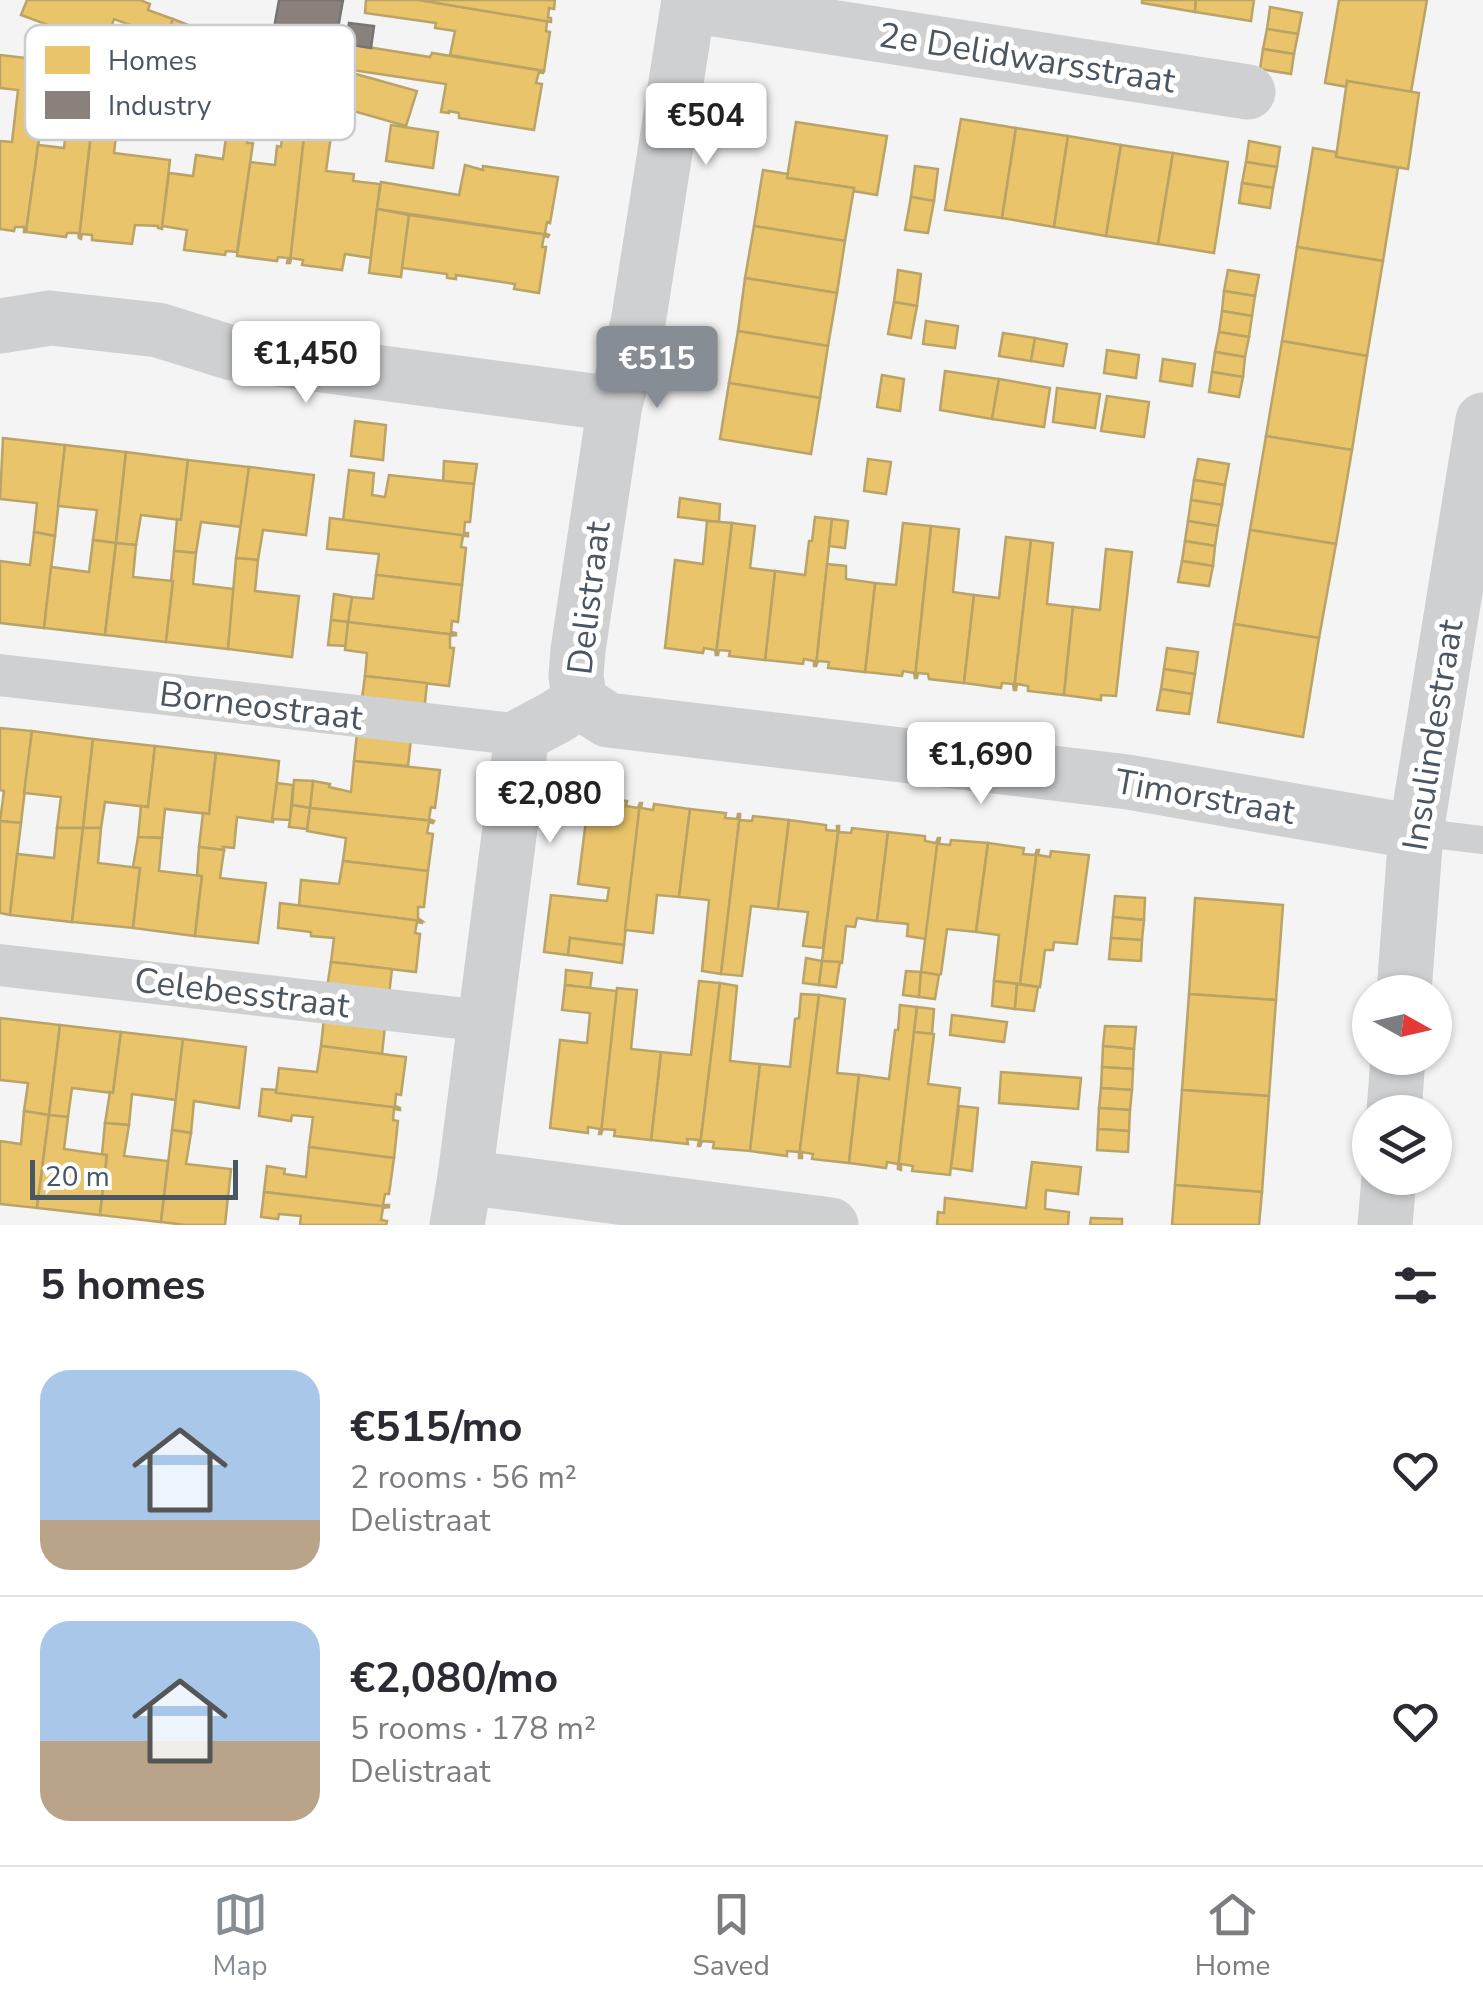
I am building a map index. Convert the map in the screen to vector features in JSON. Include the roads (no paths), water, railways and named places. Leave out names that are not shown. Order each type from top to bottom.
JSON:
[{"type":"street","name":"2e Delidwarsstraat","points":[[689,2],[1248,92]]},
{"type":"street","name":"Delistraat","points":[[522,735],[580,702],[578,650],[615,404],[638,323],[689,2]]},
{"type":"street","points":[[0,326],[50,318],[158,330],[232,354],[615,404]]},
{"type":"street","name":"Insulindestraat","points":[[1405,975],[1416,832],[1483,420]]},
{"type":"street","name":"Borneostraat","points":[[0,675],[522,735]]},
{"type":"street","name":"Timorstraat","points":[[580,702],[608,720],[1128,782],[1416,832]]},
{"type":"street","points":[[522,735],[461,1201],[831,1225]]},
{"type":"street","name":"Celebesstraat","points":[[0,965],[484,1021]]},
{"type":"street","points":[[1385,1225],[1388,1195]]},
{"type":"lane","points":[[1416,832],[1483,840]]}]
